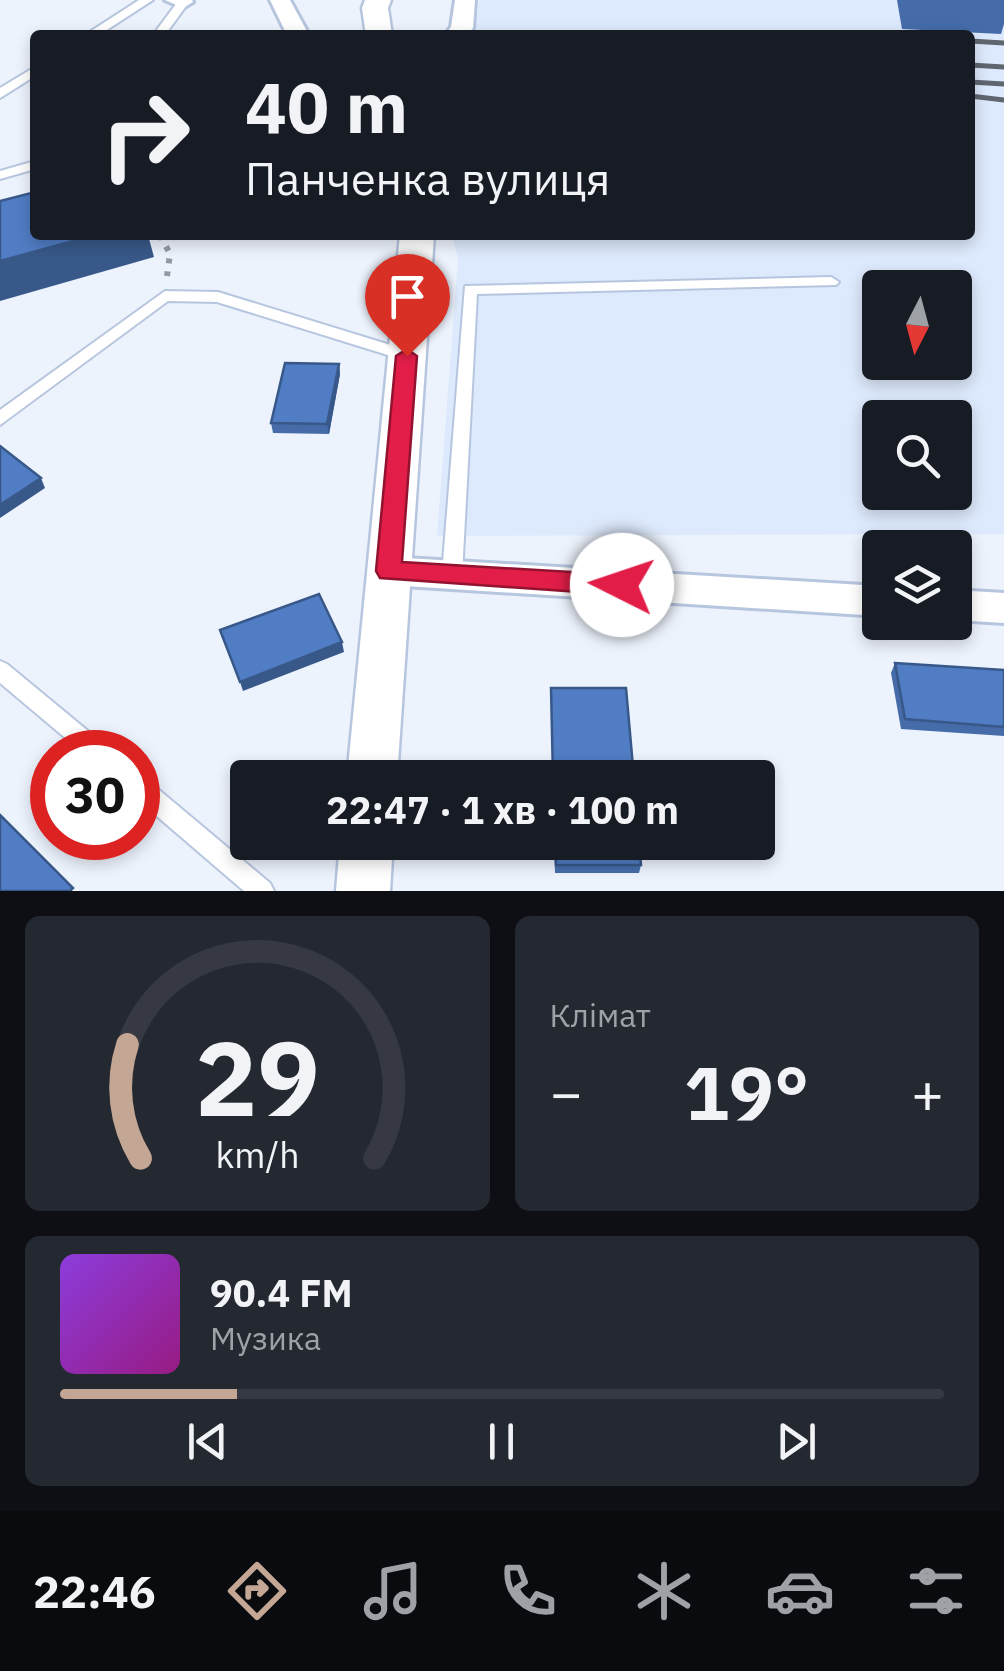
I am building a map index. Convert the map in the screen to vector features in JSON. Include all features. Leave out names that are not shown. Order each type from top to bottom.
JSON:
[{"type":"street","points":[[280,0],[295,30]]},
{"type":"street","points":[[378,0],[375,8],[378,30]]},
{"type":"street","points":[[460,30],[465,0]]},
{"type":"street","points":[[373,760],[417,240]]},
{"type":"street","points":[[389,571],[862,599]]},
{"type":"street","points":[[972,606],[1004,608]]},
{"type":"street","points":[[363,891],[366,860]]},
{"type":"lane","points":[[99,30],[147,0]]},
{"type":"lane","points":[[162,30],[179,1]]},
{"type":"lane","points":[[1,93],[30,74]]},
{"type":"lane","points":[[0,175],[30,166]]},
{"type":"lane","points":[[452,574],[470,289],[831,282]]},
{"type":"lane","points":[[0,419],[166,296],[218,297],[407,356]]},
{"type":"lane","points":[[0,670],[72,730]]},
{"type":"lane","points":[[160,805],[262,891]]},
{"type":"path","points":[[163,240],[170,254],[166,296]]},
{"type":"shaded area","points":[[479,0],[1004,0],[1004,534],[972,534],[972,530],[862,530],[862,535],[437,536],[458,259],[453,240],[975,240],[975,30],[476,30]]},
{"type":"building","points":[[30,193],[30,240],[77,240],[0,261],[0,201]]},
{"type":"building","points":[[285,363],[339,364],[327,424],[271,423]]},
{"type":"building","points":[[0,446],[41,478],[0,505]]},
{"type":"building","points":[[319,594],[342,642],[240,682],[220,630]]},
{"type":"building","points":[[895,663],[1004,670],[1004,727],[905,719]]},
{"type":"building","points":[[551,688],[626,688],[632,760],[553,760]]},
{"type":"building","points":[[0,815],[30,845],[30,860],[45,860],[73,888],[0,891]]},
{"type":"building","points":[[556,860],[641,860],[641,865],[556,865]]},
{"type":"railway","points":[[975,41],[1004,43]]},
{"type":"railway","points":[[975,65],[1004,67]]},
{"type":"railway","points":[[975,82],[1004,84]]},
{"type":"railway","points":[[975,97],[1004,100]]},
{"type":"route","points":[[407,356],[389,571],[622,585]]}]
